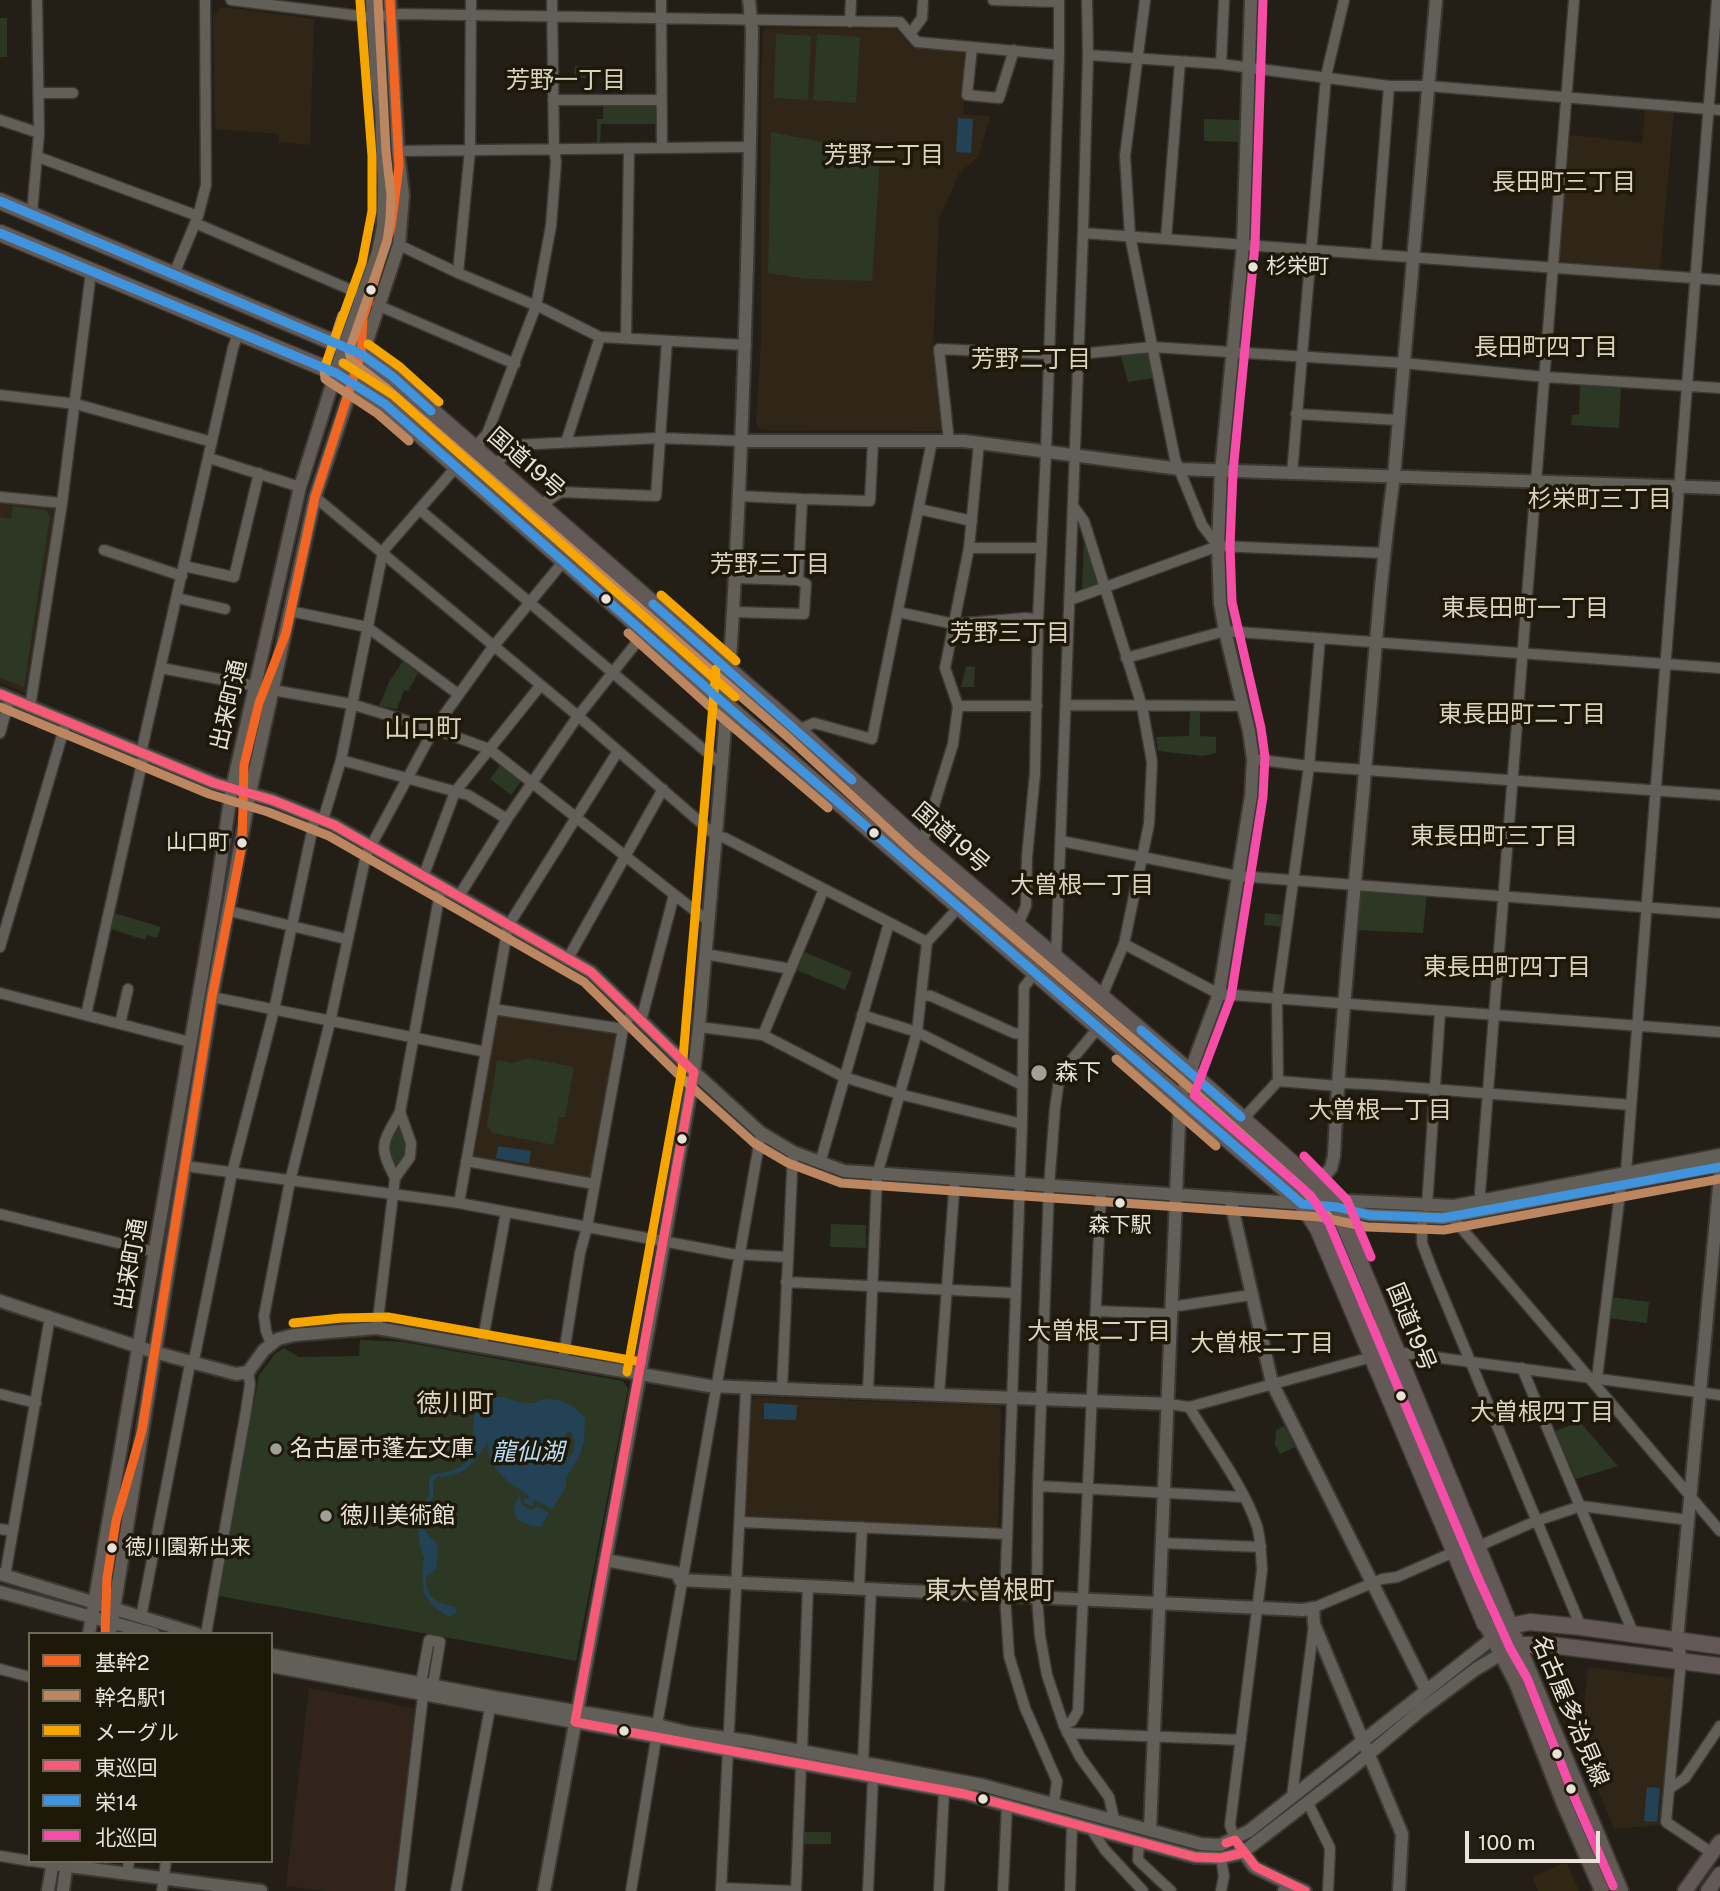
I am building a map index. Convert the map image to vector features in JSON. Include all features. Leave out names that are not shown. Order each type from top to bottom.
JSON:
[{"type":"highway","name":"国道19号","points":[[0,201],[344,346],[361,354],[392,376],[798,730],[922,844],[1190,1072],[1316,1185],[1337,1207],[1479,1546],[1499,1600],[1496,1631]]},
{"type":"highway","points":[[21,242],[32,213]]},
{"type":"highway","name":"国道19号","points":[[0,233],[337,373],[385,404],[727,706],[1302,1204],[1318,1229],[1465,1578],[1496,1631]]},
{"type":"highway","points":[[1374,1328],[1438,1483],[1462,1554],[1465,1578]]},
{"type":"highway","points":[[1411,1413],[1432,1447],[1439,1452]]},
{"type":"highway","points":[[1499,1600],[1510,1611],[1530,1622]]},
{"type":"highway","points":[[1720,1646],[1530,1622],[1496,1631],[1505,1641],[1518,1645],[1551,1645],[1720,1667]]},
{"type":"main road","name":"出来町通","points":[[89,1632],[232,788],[300,487],[344,346],[378,252],[383,227],[381,107],[372,0]]},
{"type":"main road","name":"出来町通","points":[[112,1628],[212,997],[250,793],[315,497],[399,245],[403,195],[390,0]]},
{"type":"main road","name":"名古屋多治見線","points":[[1496,1631],[1499,1654],[1516,1682],[1602,1891]]},
{"type":"main road","name":"名古屋多治見線","points":[[1518,1645],[1621,1891]]},
{"type":"main road","points":[[1685,1891],[1716,1847]]},
{"type":"main road","points":[[48,1891],[53,1863]]},
{"type":"main road","points":[[63,1891],[67,1864]]},
{"type":"main road","points":[[1708,1891],[1720,1874]]},
{"type":"main road","points":[[1286,1888],[1305,1891]]},
{"type":"street","points":[[32,213],[39,134],[37,0]]},
{"type":"street","points":[[174,274],[197,219],[206,185],[205,0]]},
{"type":"street","points":[[231,0],[296,5],[373,17],[390,14],[900,22],[916,42],[1059,55]]},
{"type":"street","points":[[458,273],[470,150],[471,0]]},
{"type":"street","points":[[474,448],[487,434],[536,306],[551,226],[556,162],[552,0]]},
{"type":"street","points":[[662,0],[662,148]]},
{"type":"street","points":[[544,1891],[664,1241],[694,1072],[699,1027],[727,706],[742,441],[752,21],[749,0]]},
{"type":"street","points":[[850,22],[851,0]]},
{"type":"street","points":[[910,34],[922,18],[923,0]]},
{"type":"street","points":[[993,0],[1059,1],[1037,706],[1026,906],[1018,924]]},
{"type":"street","points":[[1056,958],[1083,233],[1087,0]]},
{"type":"street","points":[[1145,0],[1125,156],[1130,236],[1175,459],[1202,525],[1218,546]]},
{"type":"street","points":[[1221,64],[1224,0]]},
{"type":"street","points":[[1150,1829],[1180,1099],[1219,994],[1251,796],[1253,759],[1244,706],[1220,603],[1218,546],[1221,471],[1243,244],[1251,0]]},
{"type":"street","points":[[1292,472],[1326,76],[1344,0]]},
{"type":"street","points":[[1316,1185],[1331,1168],[1334,1156],[1344,1003],[1383,553],[1394,476],[1436,0]]},
{"type":"street","points":[[1482,1201],[1480,1193],[1574,0]]},
{"type":"street","points":[[1626,1172],[1679,486],[1715,109],[1717,0]]},
{"type":"street","points":[[972,47],[967,95],[999,99],[1014,50]]},
{"type":"street","points":[[1088,55],[1249,66],[1389,86],[1428,86],[1715,109]]},
{"type":"street","points":[[1166,239],[1180,62]]},
{"type":"street","points":[[1376,254],[1389,86]]},
{"type":"street","points":[[39,93],[73,93]]},
{"type":"street","points":[[553,100],[660,100]]},
{"type":"street","points":[[0,120],[39,134]]},
{"type":"street","points":[[398,151],[750,147]]},
{"type":"street","points":[[626,338],[629,149]]},
{"type":"street","points":[[38,158],[197,219],[363,295]]},
{"type":"street","points":[[1083,233],[1720,280]]},
{"type":"street","points":[[399,245],[600,337],[746,345]]},
{"type":"street","points":[[30,707],[76,404],[91,272]]},
{"type":"street","points":[[377,305],[515,364]]},
{"type":"street","points":[[86,1015],[161,668],[238,334]]},
{"type":"street","points":[[566,442],[600,337]]},
{"type":"street","points":[[540,506],[561,492],[656,496],[667,341]]},
{"type":"street","points":[[1079,354],[1152,347],[1403,363],[1545,377],[1720,388]]},
{"type":"street","points":[[948,441],[939,349],[1049,354]]},
{"type":"street","points":[[0,396],[76,404],[212,442]]},
{"type":"street","points":[[1296,414],[1398,421]]},
{"type":"street","points":[[494,466],[515,445],[566,442],[659,438],[742,441],[948,441],[1180,469],[1720,488]]},
{"type":"street","points":[[798,730],[814,723],[872,739],[932,441]]},
{"type":"street","points":[[739,496],[870,501],[873,442]]},
{"type":"street","points":[[922,844],[953,744],[958,706],[945,668],[969,548],[979,443]]},
{"type":"street","points":[[209,458],[300,487]]},
{"type":"street","points":[[141,1616],[189,1368],[232,1173],[319,818],[341,760],[383,551],[457,466]]},
{"type":"street","points":[[104,550],[183,571],[234,577],[259,474]]},
{"type":"street","points":[[0,497],[62,503]]},
{"type":"street","points":[[315,497],[383,551],[716,836],[725,838],[927,942]]},
{"type":"street","points":[[798,580],[802,499]]},
{"type":"street","points":[[1073,506],[1084,521],[1142,706],[1153,782],[1149,824],[1124,944],[1101,996]]},
{"type":"street","points":[[919,509],[972,521]]},
{"type":"street","points":[[420,510],[722,765]]},
{"type":"street","points":[[1070,600],[1218,546],[1383,553]]},
{"type":"street","points":[[969,548],[1041,548]]},
{"type":"street","points":[[271,1344],[264,1316],[290,1181],[330,1022],[366,855],[434,729],[493,647],[563,562]]},
{"type":"street","points":[[733,612],[804,614],[806,584],[798,580],[734,578]]},
{"type":"street","points":[[177,598],[225,608]]},
{"type":"street","points":[[290,611],[367,626],[458,694]]},
{"type":"street","points":[[898,612],[954,624],[1038,619]]},
{"type":"street","points":[[1126,658],[1225,631],[1720,668]]},
{"type":"street","points":[[459,896],[507,818],[578,716],[645,632]]},
{"type":"street","points":[[1243,1119],[1278,1081],[1277,999],[1309,766],[1320,638]]},
{"type":"street","points":[[161,668],[254,686]]},
{"type":"street","points":[[423,877],[456,792],[540,686]]},
{"type":"street","points":[[273,690],[351,704],[489,749],[708,921]]},
{"type":"street","points":[[0,733],[5,696],[142,754],[319,818],[591,972],[761,1133],[793,1152],[844,1171],[1230,1198],[1337,1207],[1369,1215],[1422,1219],[1452,1217],[1720,1167]]},
{"type":"street","points":[[1066,705],[1244,706]]},
{"type":"street","points":[[958,706],[1037,706]]},
{"type":"street","points":[[0,947],[66,722]]},
{"type":"street","points":[[459,1203],[508,926],[618,751]]},
{"type":"street","points":[[1253,759],[1309,766],[1720,795]]},
{"type":"street","points":[[341,760],[468,795],[507,818]]},
{"type":"street","points":[[567,960],[663,789]]},
{"type":"street","points":[[1061,841],[1238,876],[1720,913]]},
{"type":"street","points":[[395,1178],[383,1156],[385,1140],[400,1112],[441,887]]},
{"type":"street","points":[[763,1035],[824,889]]},
{"type":"street","points":[[563,1359],[580,1252],[587,1227],[623,1030],[625,1023],[637,1017],[674,895]]},
{"type":"street","points":[[868,1392],[877,1175],[917,1032],[927,942],[959,906]]},
{"type":"street","points":[[229,911],[346,939]]},
{"type":"street","points":[[820,1163],[889,923]]},
{"type":"street","points":[[1124,944],[1219,994],[1720,1032]]},
{"type":"street","points":[[705,954],[791,969]]},
{"type":"street","points":[[1035,973],[1024,987],[1022,1124],[1005,1596],[1009,1656],[1029,1719],[1056,1780],[1054,1803]]},
{"type":"street","points":[[120,1024],[128,989]]},
{"type":"street","points":[[0,993],[190,1042]]},
{"type":"street","points":[[921,995],[931,996],[1014,1033],[1022,1034]]},
{"type":"street","points":[[212,997],[486,1052]]},
{"type":"street","points":[[493,1009],[623,1030]]},
{"type":"street","points":[[1427,1206],[1440,1012]]},
{"type":"street","points":[[862,1015],[917,1032],[1021,1085]]},
{"type":"street","points":[[699,1027],[763,1035],[844,1077],[899,1094],[1022,1124]]},
{"type":"street","points":[[1098,1028],[1060,1074],[1055,1108],[1049,1187],[1038,1486],[1037,1597],[1045,1663],[1065,1730],[1108,1797],[1114,1819]]},
{"type":"street","points":[[1278,1081],[1338,1086],[1345,1083],[1631,1105]]},
{"type":"street","points":[[377,1328],[395,1178],[410,1157],[411,1143],[400,1112]]},
{"type":"street","points":[[657,1724],[761,1133]]},
{"type":"street","points":[[782,1389],[793,1152]]},
{"type":"street","points":[[1337,1207],[1350,1201],[1454,1206],[1720,1155]]},
{"type":"street","points":[[466,1161],[594,1184]]},
{"type":"street","points":[[185,1166],[394,1193],[739,1254],[787,1257]]},
{"type":"street","points":[[1716,1847],[1666,1822],[1681,1660],[1677,1640],[1699,1392],[1717,1240],[1720,1176]]},
{"type":"street","points":[[939,1395],[955,1178]]},
{"type":"street","points":[[1593,1378],[1621,1185]]},
{"type":"street","points":[[1065,1730],[1078,1712],[1101,1189]]},
{"type":"street","points":[[1230,1198],[1272,1383],[1426,1690]]},
{"type":"street","points":[[482,1345],[506,1212]]},
{"type":"street","points":[[1452,1217],[1593,1378],[1720,1531]]},
{"type":"street","points":[[1,1218],[155,1252]]},
{"type":"street","points":[[1422,1219],[1424,1249],[1581,1627]]},
{"type":"street","points":[[786,1282],[1015,1293]]},
{"type":"street","points":[[1096,1311],[1171,1310],[1251,1295]]},
{"type":"street","points":[[0,1301],[154,1352],[229,1373],[242,1374],[248,1372],[271,1344],[294,1335],[377,1328],[716,1387],[1092,1400],[1189,1407],[1372,1357]]},
{"type":"street","points":[[50,1317],[13,1531],[2,1575],[191,1632]]},
{"type":"street","points":[[1396,1352],[1720,1395]]},
{"type":"street","points":[[1522,1368],[1634,1635]]},
{"type":"street","points":[[206,1632],[246,1412],[250,1384],[248,1372]]},
{"type":"street","points":[[746,1387],[722,1889],[795,1891],[801,1765]]},
{"type":"street","points":[[0,1394],[36,1402]]},
{"type":"street","points":[[1189,1407],[1243,1497],[1258,1528],[1262,1570],[1230,1825],[1242,1853],[1254,1867],[1286,1888]]},
{"type":"street","points":[[1038,1486],[1243,1497]]},
{"type":"street","points":[[1479,1546],[1536,1521],[1581,1506],[1688,1520]]},
{"type":"street","points":[[740,1522],[1007,1534]]},
{"type":"street","points":[[862,1527],[865,1588],[863,1762]]},
{"type":"street","points":[[0,1529],[13,1531]]},
{"type":"street","points":[[1162,1543],[1261,1547]]},
{"type":"street","points":[[681,1580],[1303,1610],[1314,1608],[1373,1582],[1397,1577],[1454,1552]]},
{"type":"street","points":[[605,1560],[677,1573],[681,1580]]},
{"type":"street","points":[[802,1751],[808,1586]]},
{"type":"street","points":[[1,1596],[92,1616],[112,1628],[141,1632]]},
{"type":"street","points":[[1292,1796],[1314,1608]]},
{"type":"street","points":[[1314,1624],[1402,1834],[1399,1891]]},
{"type":"street","points":[[273,1655],[425,1688],[576,1716],[656,1739],[802,1751],[982,1785],[1201,1844],[1220,1845],[1235,1840],[1313,1782],[1496,1631]]},
{"type":"street","points":[[273,1666],[425,1688],[490,1708],[657,1724],[801,1765],[944,1791],[1007,1805],[1195,1857],[1221,1858],[1242,1853],[1308,1803],[1419,1711],[1499,1654],[1518,1645]]},
{"type":"street","points":[[0,1669],[28,1676]]},
{"type":"street","points":[[400,1891],[425,1688]]},
{"type":"street","points":[[456,1891],[490,1708]]},
{"type":"street","points":[[1669,1789],[1685,1778],[1720,1726]]},
{"type":"street","points":[[1065,1730],[1153,1738],[1241,1740]]},
{"type":"street","points":[[631,1891],[656,1739]]},
{"type":"street","points":[[868,1891],[873,1778]]},
{"type":"street","points":[[939,1891],[944,1791]]},
{"type":"street","points":[[1308,1803],[1330,1848],[1328,1891]]},
{"type":"street","points":[[1003,1891],[1007,1805]]},
{"type":"street","points":[[1070,1891],[1072,1823]]},
{"type":"street","points":[[1091,1829],[1105,1850],[1143,1891]]},
{"type":"street","points":[[1139,1841],[1138,1860],[1171,1891]]},
{"type":"street","points":[[0,1856],[28,1861]]},
{"type":"street","points":[[1221,1858],[1224,1876],[1222,1891]]},
{"type":"street","points":[[53,1863],[128,1868],[163,1885],[261,1891]]},
{"type":"street","points":[[163,1885],[166,1863]]},
{"type":"shaded area","points":[[222,7],[314,19],[310,145],[278,142],[279,134],[215,129],[213,16]]},
{"type":"shaded area","points":[[765,28],[896,29],[912,47],[965,53],[968,57],[963,114],[990,116],[979,155],[959,174],[939,219],[933,347],[943,429],[940,431],[762,430],[756,423],[761,344],[761,88]]},
{"type":"shaded area","points":[[1645,110],[1674,111],[1660,270],[1559,261],[1570,135],[1642,143]]},
{"type":"shaded area","points":[[0,502],[55,507],[57,511],[29,692],[25,693],[0,682]]},
{"type":"shaded area","points":[[502,1012],[616,1031],[618,1034],[592,1177],[587,1179],[474,1159],[498,1015]]},
{"type":"shaded area","points":[[751,1399],[998,1406],[1001,1410],[998,1525],[993,1529],[746,1518],[744,1515]]},
{"type":"shaded area","points":[[1588,1667],[1671,1678],[1673,1681],[1660,1825],[1614,1829],[1580,1748]]},
{"type":"shaded area","points":[[309,1688],[419,1709],[397,1891],[326,1891],[286,1886]]},
{"type":"shaded area","points":[[1566,1862],[1579,1891],[1538,1891],[1533,1877]]},
{"type":"green space","points":[[0,18],[7,18],[7,57],[0,57]]},
{"type":"green space","points":[[776,34],[811,36],[808,100],[774,98]]},
{"type":"green space","points":[[817,34],[860,37],[856,103],[813,100]]},
{"type":"green space","points":[[575,66],[594,66],[594,78],[574,78]]},
{"type":"green space","points":[[603,104],[655,105],[655,124],[601,124],[600,144],[597,144],[597,119],[603,119]]},
{"type":"green space","points":[[1204,119],[1240,120],[1239,142],[1204,141]]},
{"type":"green space","points":[[771,132],[851,148],[880,159],[872,281],[807,279],[768,273]]},
{"type":"green space","points":[[1145,350],[1149,353],[1154,378],[1128,382],[1120,353]]},
{"type":"green space","points":[[1580,383],[1621,386],[1619,428],[1571,425],[1572,415],[1579,414]]},
{"type":"green space","points":[[13,506],[45,510],[50,516],[24,687],[0,678],[0,517],[11,519]]},
{"type":"green space","points":[[1084,538],[1098,583],[1097,587],[1084,591],[1082,588]]},
{"type":"green space","points":[[403,661],[418,673],[408,691],[404,690],[397,709],[379,706],[389,682]]},
{"type":"green space","points":[[966,666],[975,667],[974,687],[961,687]]},
{"type":"green space","points":[[1190,710],[1200,710],[1200,736],[1216,737],[1216,753],[1203,756],[1158,751],[1156,737],[1189,736]]},
{"type":"green space","points":[[500,765],[521,781],[511,795],[490,779]]},
{"type":"green space","points":[[1360,889],[1427,894],[1423,933],[1357,930]]},
{"type":"green space","points":[[114,913],[161,927],[157,938],[147,935],[145,940],[111,929]]},
{"type":"green space","points":[[1265,913],[1284,915],[1283,927],[1264,925]]},
{"type":"green space","points":[[802,951],[852,972],[845,990],[794,969]]},
{"type":"green space","points":[[528,1058],[574,1067],[565,1117],[559,1117],[554,1145],[493,1133],[487,1126],[497,1060],[513,1063]]},
{"type":"green space","points":[[398,1129],[402,1129],[406,1148],[404,1157],[396,1165],[392,1163],[388,1149],[392,1136]]},
{"type":"green space","points":[[831,1224],[866,1225],[866,1248],[830,1247]]},
{"type":"green space","points":[[1610,1297],[1649,1302],[1647,1323],[1606,1318]]},
{"type":"green space","points":[[360,1340],[403,1342],[623,1381],[628,1389],[576,1661],[219,1596],[259,1375],[275,1354],[284,1348],[299,1357],[359,1356]]},
{"type":"green space","points":[[1580,1422],[1618,1466],[1576,1479],[1555,1431]]},
{"type":"green space","points":[[1284,1426],[1295,1447],[1280,1454],[1275,1445],[1276,1430]]},
{"type":"green space","points":[[804,1832],[831,1832],[831,1844],[804,1844]]},
{"type":"water","points":[[958,118],[973,119],[971,153],[956,152]]},
{"type":"water","points":[[498,1146],[531,1151],[529,1164],[496,1158]]},
{"type":"water","name":"龍仙湖","points":[[500,1397],[525,1403],[543,1399],[557,1400],[571,1405],[585,1418],[584,1441],[566,1478],[566,1487],[552,1509],[535,1500],[535,1505],[525,1503],[524,1498],[527,1500],[529,1496],[502,1476],[494,1466],[488,1443],[463,1471],[438,1477],[433,1481],[433,1497],[421,1523],[437,1545],[438,1557],[436,1569],[426,1577],[426,1584],[433,1598],[455,1607],[457,1612],[449,1617],[432,1605],[424,1593],[424,1557],[417,1523],[419,1513],[429,1495],[429,1479],[434,1474],[462,1465],[472,1449],[465,1447],[434,1453],[424,1451],[402,1460],[399,1456],[402,1452],[471,1441],[477,1405],[489,1398]],"holes":[[[569,1431],[572,1433],[574,1446],[572,1455],[568,1457],[563,1455],[565,1435]]]},
{"type":"water","points":[[764,1403],[797,1405],[796,1420],[764,1419]]},
{"type":"water","points":[[519,1495],[522,1505],[530,1510],[539,1507],[549,1513],[541,1527],[522,1522],[515,1515],[515,1503]]},
{"type":"water","points":[[1647,1787],[1660,1788],[1657,1822],[1644,1821]]},
{"type":"transit line","name":"基幹2","points":[[105,1632],[107,1578],[116,1521],[142,1430],[212,997],[242,845],[244,765],[259,703],[286,633],[315,497],[361,354],[363,318],[391,227],[399,166],[390,0]]},
{"type":"transit line","name":"北巡回","points":[[1263,0],[1255,245],[1233,472],[1230,546],[1232,602],[1261,728],[1265,757],[1263,797],[1231,997],[1194,1095],[1311,1196],[1329,1223],[1476,1573],[1510,1648],[1527,1678],[1613,1886]]},
{"type":"transit line","name":"メーグル","points":[[324,369],[362,263],[372,211],[372,156],[360,1]]},
{"type":"transit line","name":"幹名駅1","points":[[378,1],[386,152],[391,195],[390,219],[387,242],[349,351],[351,361],[384,386],[790,739],[914,853],[1182,1081],[1301,1187],[1328,1216]]},
{"type":"transit line","name":"栄14","points":[[0,201],[361,354],[392,376],[431,411]]},
{"type":"transit line","name":"栄14","points":[[0,233],[336,373],[385,404],[727,706],[1302,1204],[1337,1207],[1369,1215],[1443,1218],[1720,1167]]},
{"type":"transit line","name":"幹名駅1","points":[[342,315],[324,370],[325,379],[378,414],[409,441]]},
{"type":"transit line","name":"メーグル","points":[[368,344],[400,367],[439,402]]},
{"type":"transit line","name":"メーグル","points":[[343,363],[393,395],[735,697]]},
{"type":"transit line","name":"メーグル","points":[[661,595],[736,661]]},
{"type":"transit line","name":"栄14","points":[[653,604],[852,780]]},
{"type":"transit line","name":"幹名駅1","points":[[628,633],[828,808]]},
{"type":"transit line","name":"メーグル","points":[[627,1372],[682,1070],[716,669]]},
{"type":"transit line","name":"東巡回","points":[[0,694],[214,783],[272,800],[334,825],[591,972],[694,1072]]},
{"type":"transit line","name":"幹名駅1","points":[[0,707],[209,794],[268,812],[329,836],[584,982],[685,1081],[754,1143],[788,1163],[841,1183],[1320,1217],[1367,1227],[1444,1230],[1720,1179]]},
{"type":"transit line","name":"栄14","points":[[1141,1030],[1241,1117]]},
{"type":"transit line","name":"幹名駅1","points":[[1116,1059],[1216,1146]]},
{"type":"transit line","name":"東巡回","points":[[694,1072],[575,1722],[965,1794],[1195,1857],[1221,1858],[1242,1853]]},
{"type":"transit line","name":"北巡回","points":[[1304,1156],[1347,1200],[1371,1257]]},
{"type":"transit line","name":"メーグル","points":[[293,1323],[388,1317],[641,1362]]},
{"type":"transit line","name":"東巡回","points":[[1226,1843],[1235,1840],[1256,1867],[1305,1891]]},
{"type":"place","name":"杉栄町","points":[[1253,267]]},
{"type":"place","name":"山口町","points":[[242,843]]},
{"type":"place","name":"森下","points":[[1039,1073]]},
{"type":"place","name":"森下駅","points":[[1120,1203]]},
{"type":"place","name":"名古屋市蓬左文庫","points":[[276,1449]]},
{"type":"place","name":"徳川美術館","points":[[326,1516]]},
{"type":"place","name":"徳川園新出来","points":[[112,1548]]},
{"type":"district","name":"芳野一丁目","points":[[566,81]]},
{"type":"district","name":"芳野二丁目","points":[[884,156]]},
{"type":"district","name":"長田町三丁目","points":[[1564,183]]},
{"type":"district","name":"長田町四丁目","points":[[1546,348]]},
{"type":"district","name":"芳野二丁目","points":[[1031,360]]},
{"type":"district","name":"杉栄町三丁目","points":[[1600,500]]},
{"type":"district","name":"芳野三丁目","points":[[770,565]]},
{"type":"district","name":"東長田町一丁目","points":[[1525,609]]},
{"type":"district","name":"芳野三丁目","points":[[1010,634]]},
{"type":"district","name":"東長田町二丁目","points":[[1522,715]]},
{"type":"district","name":"山口町","points":[[423,729]]},
{"type":"district","name":"東長田町三丁目","points":[[1494,837]]},
{"type":"district","name":"大曽根一丁目","points":[[1082,886]]},
{"type":"district","name":"東長田町四丁目","points":[[1507,968]]},
{"type":"district","name":"大曽根一丁目","points":[[1380,1111]]},
{"type":"district","name":"大曽根二丁目","points":[[1099,1332]]},
{"type":"district","name":"大曽根二丁目","points":[[1262,1344]]},
{"type":"district","name":"徳川町","points":[[455,1404]]},
{"type":"district","name":"大曽根四丁目","points":[[1542,1413]]},
{"type":"district","name":"東大曽根町","points":[[990,1591]]}]
